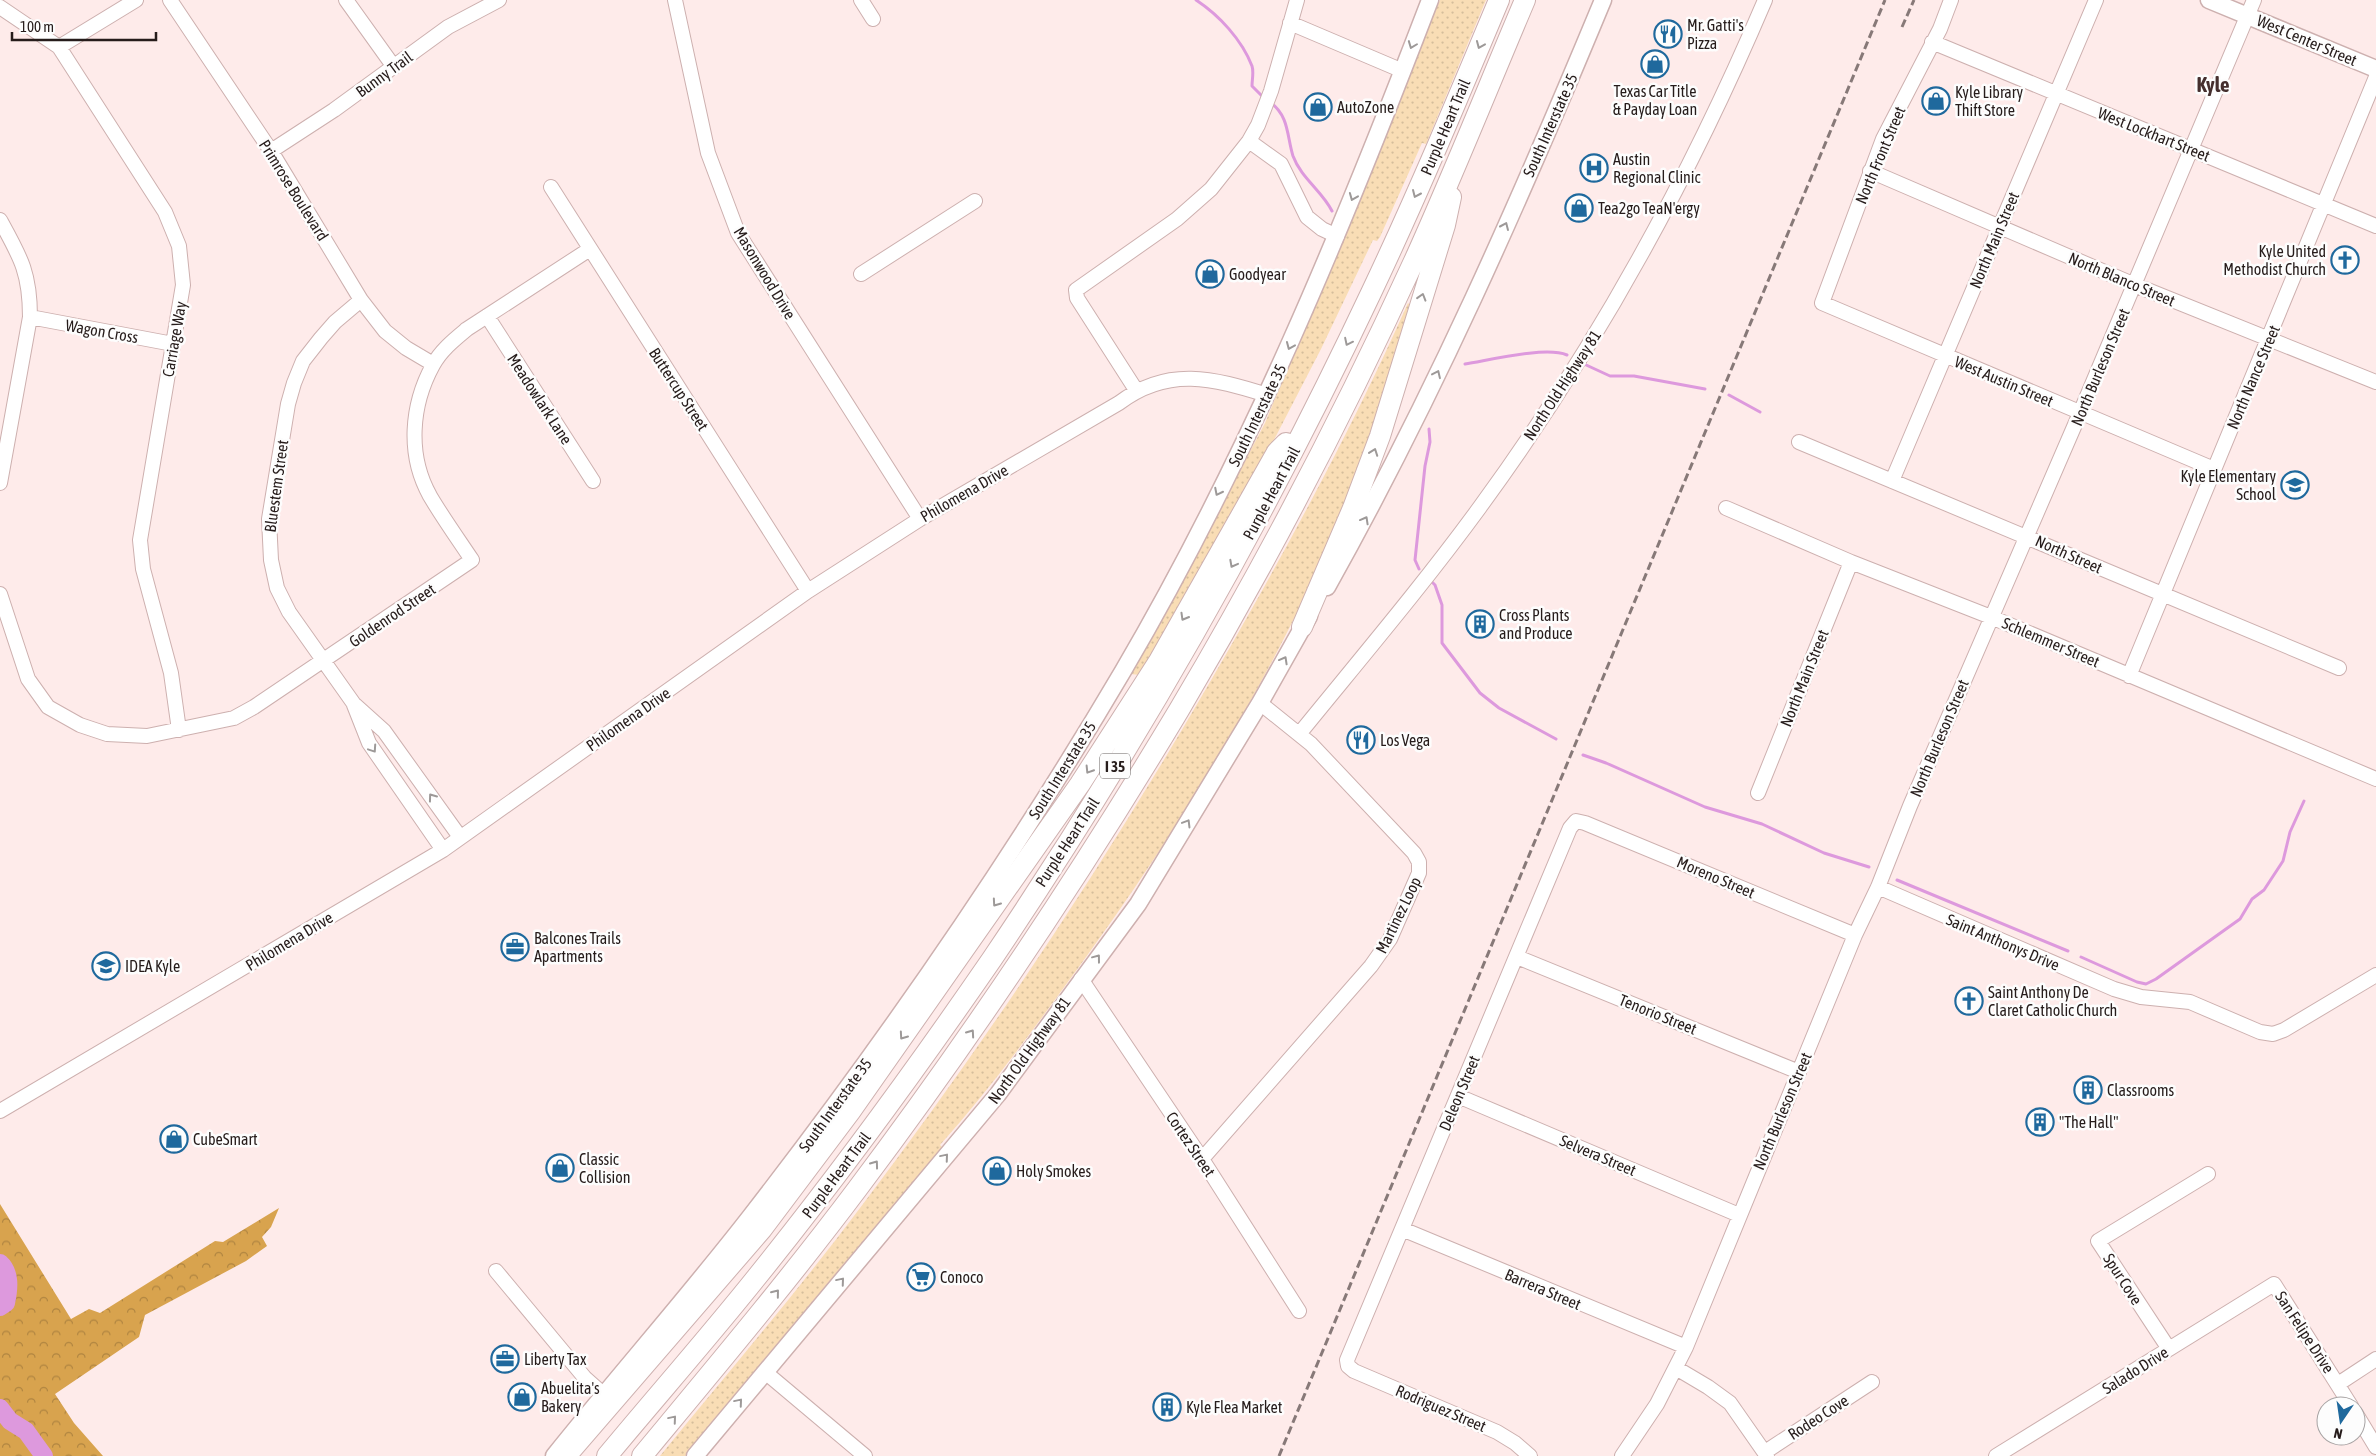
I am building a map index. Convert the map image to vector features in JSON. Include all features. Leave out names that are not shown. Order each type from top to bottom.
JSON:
[{"type":"highway","name":"Purple Heart Trail","points":[[606,1456],[755,1279],[833,1179],[992,958],[1147,715],[1224,581],[1312,414],[1404,221],[1499,0]]},
{"type":"highway","name":"Purple Heart Trail","points":[[642,1456],[771,1299],[857,1190],[1000,991],[1125,799],[1229,623],[1324,446],[1410,270],[1525,0]]},
{"type":"highway","points":[[1302,627],[1353,508],[1380,436],[1445,225],[1461,152]]},
{"type":"highway","points":[[566,1456],[762,1228],[850,1112],[1080,784],[1159,661],[1277,452],[1312,414]]},
{"type":"main road","name":"South Interstate 35","points":[[554,1456],[705,1272],[799,1153],[934,968],[992,882],[1072,756],[1178,574],[1267,395],[1337,236],[1430,0]]},
{"type":"main road","name":"South Interstate 35","points":[[1260,703],[1302,627],[1329,585],[1402,450],[1486,270],[1603,0]]},
{"type":"main road","name":"West Center Street","points":[[2209,0],[2250,7],[2376,69]]},
{"type":"main road","name":"North Old Highway 81","points":[[764,1372],[998,1094],[1138,904],[1260,703]]},
{"type":"main road","points":[[695,1456],[764,1372]]},
{"type":"street","points":[[59,47],[136,0]]},
{"type":"street","name":"Primrose Boulevard","points":[[170,0],[271,151],[361,300],[386,331],[406,348],[433,364]]},
{"type":"street","points":[[346,0],[394,67]]},
{"type":"street","name":"Masonwood Drive","points":[[676,0],[708,153],[738,233],[920,518]]},
{"type":"street","points":[[861,0],[873,19]]},
{"type":"street","points":[[1136,390],[1077,298],[1076,290],[1177,219],[1211,190],[1249,141],[1271,91],[1297,0]]},
{"type":"street","name":"North Old Highway 81","points":[[1300,733],[1481,506],[1564,384],[1652,237],[1692,161],[1765,0]]},
{"type":"street","name":"North Main Street","points":[[1892,481],[2096,0]]},
{"type":"street","name":"Bunny Trail","points":[[271,151],[394,67],[448,27],[496,1]]},
{"type":"street","name":"North Front Street","points":[[1822,302],[1883,139],[1951,4]]},
{"type":"street","name":"Carriage Way","points":[[0,7],[59,47],[164,212],[179,246],[183,285],[140,540],[143,569],[172,673],[179,730]]},
{"type":"street","name":"North Burleson Street","points":[[1622,1456],[1657,1404],[1686,1346],[1855,935],[1878,887],[1910,806],[2135,285],[2250,7]]},
{"type":"street","points":[[1290,23],[1403,71]]},
{"type":"street","name":"West Lockhart Street","points":[[1932,42],[2376,226]]},
{"type":"street","name":"North Nance Street","points":[[2129,676],[2325,205],[2376,77]]},
{"type":"street","points":[[1249,141],[1281,164],[1307,216],[1322,229],[1337,236]]},
{"type":"street","name":"North Blanco Street","points":[[1870,171],[2135,285],[2376,382]]},
{"type":"street","name":"Buttercup Street","points":[[551,187],[808,592]]},
{"type":"street","points":[[861,274],[975,201]]},
{"type":"street","points":[[0,220],[24,264],[30,294],[30,317],[0,483]]},
{"type":"street","name":"Goldenrod Street","points":[[0,594],[28,679],[48,707],[80,725],[107,734],[148,736],[234,718],[324,661],[472,560],[430,495],[415,453],[416,414],[420,396],[433,364],[454,340],[487,316],[590,249]]},
{"type":"street","name":"Bluestem Street","points":[[361,300],[335,322],[303,361],[288,404],[269,519],[271,560],[281,598],[354,704],[384,732],[460,837]]},
{"type":"street","name":"West Austin Street","points":[[1822,302],[2214,469]]},
{"type":"street","name":"Meadowlark Lane","points":[[487,316],[593,482]]},
{"type":"street","name":"Wagon Cross","points":[[30,317],[173,344]]},
{"type":"street","name":"Philomena Drive","points":[[0,1111],[443,850],[808,592],[920,518],[1119,403],[1136,390],[1160,382],[1184,378],[1226,382],[1267,395]]},
{"type":"street","name":"North Street","points":[[1799,442],[2026,535],[2162,595],[2339,668]]},
{"type":"street","name":"Schlemmer Street","points":[[1726,508],[1851,562],[1991,617],[2376,778]]},
{"type":"street","name":"North Main Street","points":[[1758,793],[1851,562]]},
{"type":"street","name":"Martinez Loop","points":[[1202,1159],[1371,966],[1390,939],[1419,873],[1419,862],[1414,853],[1341,774],[1300,733],[1260,703]]},
{"type":"street","name":"Bluestem Street","points":[[354,704],[369,743],[443,850]]},
{"type":"street","points":[[393,777],[410,766]]},
{"type":"street","name":"Moreno Street","points":[[1576,822],[1585,823],[1855,935]]},
{"type":"street","name":"Deleon Street","points":[[1348,1366],[1347,1360],[1359,1328],[1570,828],[1576,822]]},
{"type":"street","name":"Saint Anthonys Drive","points":[[1878,887],[2114,989],[2141,997],[2190,1002],[2260,1032],[2273,1034],[2284,1030],[2376,975]]},
{"type":"street","name":"Tenorio Street","points":[[1517,957],[1798,1072]]},
{"type":"street","name":"Cortez Street","points":[[1081,980],[1202,1159],[1299,1311]]},
{"type":"street","name":"Selvera Street","points":[[1458,1096],[1739,1215]]},
{"type":"street","name":"Spur Cove","points":[[2169,1349],[2098,1241],[2208,1174]]},
{"type":"street","name":"Barrera Street","points":[[1402,1229],[1686,1346]]},
{"type":"street","points":[[496,1271],[585,1378],[604,1394]]},
{"type":"street","name":"Salado Drive","points":[[1996,1456],[2274,1284]]},
{"type":"street","name":"San Felipe Drive","points":[[2274,1284],[2345,1396]]},
{"type":"street","points":[[2338,1384],[2376,1359]]},
{"type":"street","name":"Rodriguez Street","points":[[1348,1366],[1354,1371],[1498,1432],[1530,1456]]},
{"type":"street","points":[[1676,1368],[1708,1387],[1730,1404],[1766,1454]]},
{"type":"street","points":[[764,1372],[864,1456]]},
{"type":"street","name":"Rodeo Cove","points":[[1766,1454],[1872,1382]]},
{"type":"street","points":[[2366,1431],[2376,1448]]},
{"type":"shaded area","points":[[1440,0],[1486,0],[1426,144],[1422,143],[1380,237],[1377,241],[1373,240],[1321,349],[1226,530],[1140,675],[1130,674],[999,884],[1194,558],[1265,423]]},
{"type":"shaded area","points":[[1408,303],[1410,305],[1384,409],[1351,496],[1319,567],[1249,704],[1169,836],[1126,901],[1047,1010],[995,1079],[940,1145],[943,1148],[843,1265],[685,1456],[660,1456],[836,1240],[965,1064],[1066,916],[1160,766],[1271,574],[1313,498],[1352,421]]},
{"type":"green space","points":[[0,1204],[71,1319],[89,1309],[100,1313],[215,1241],[223,1242],[279,1208],[271,1227],[262,1237],[267,1246],[246,1261],[145,1315],[139,1337],[55,1394],[74,1423],[103,1456],[0,1456]]},
{"type":"waterway","points":[[1196,0],[1213,13],[1236,38],[1252,66],[1252,86],[1264,98]]},
{"type":"waterway","points":[[1271,103],[1277,108],[1284,120],[1293,156],[1297,164],[1332,211]]},
{"type":"waterway","points":[[1465,364],[1532,353],[1546,352],[1567,355]]},
{"type":"waterway","points":[[1584,364],[1610,376],[1634,376],[1705,389]]},
{"type":"waterway","points":[[1729,395],[1760,412]]},
{"type":"waterway","points":[[1419,569],[1415,560],[1425,466],[1430,442],[1429,429]]},
{"type":"waterway","points":[[1431,581],[1435,585],[1442,605],[1442,643],[1480,693],[1499,708],[1556,739]]},
{"type":"waterway","points":[[1583,755],[1606,763],[1705,807],[1762,824],[1824,853],[1869,867]]},
{"type":"waterway","points":[[2081,957],[2137,982],[2146,984],[2156,979],[2240,919],[2252,899],[2264,890],[2283,861],[2290,832],[2304,801]]},
{"type":"waterway","points":[[1897,880],[2068,951]]},
{"type":"waterway","points":[[0,1263],[8,1276],[6,1303],[0,1307]]},
{"type":"waterway","points":[[0,1408],[10,1421],[26,1431],[44,1456]]},
{"type":"railway","points":[[1279,1456],[1885,0]]},
{"type":"railway","points":[[1902,27],[1914,0]]},
{"type":"place","name":"Mr. Gatti's Pizza","points":[[1668,34]]},
{"type":"place","name":"Texas Car Title & Payday Loan","points":[[1655,64]]},
{"type":"place","name":"Kyle Library Thift Store","points":[[1936,101]]},
{"type":"place","name":"AutoZone","points":[[1318,107]]},
{"type":"place","name":"Austin Regional Clinic","points":[[1594,168]]},
{"type":"place","name":"Tea2go TeaN'ergy","points":[[1579,208]]},
{"type":"place","name":"Kyle United Methodist Church","points":[[2345,260]]},
{"type":"place","name":"Goodyear","points":[[1210,274]]},
{"type":"place","name":"Kyle Elementary School","points":[[2295,485]]},
{"type":"place","name":"Cross Plants and Produce","points":[[1480,624]]},
{"type":"place","name":"Los Vega","points":[[1361,740]]},
{"type":"place","name":"Balcones Trails Apartments","points":[[515,947]]},
{"type":"place","name":"IDEA Kyle","points":[[106,966]]},
{"type":"place","name":"Saint Anthony De Claret Catholic Church","points":[[1969,1001]]},
{"type":"place","name":"Classrooms","points":[[2088,1090]]},
{"type":"place","name":"\"The Hall\"","points":[[2040,1122]]},
{"type":"place","name":"CubeSmart","points":[[174,1139]]},
{"type":"place","name":"Classic Collision","points":[[560,1168]]},
{"type":"place","name":"Holy Smokes","points":[[997,1171]]},
{"type":"place","name":"Conoco","points":[[921,1277]]},
{"type":"place","name":"Liberty Tax","points":[[505,1359]]},
{"type":"place","name":"Abuelita's Bakery","points":[[522,1397]]},
{"type":"place","name":"Kyle Flea Market","points":[[1167,1407]]},
{"type":"district","name":"Kyle","points":[[2213,84]]}]
